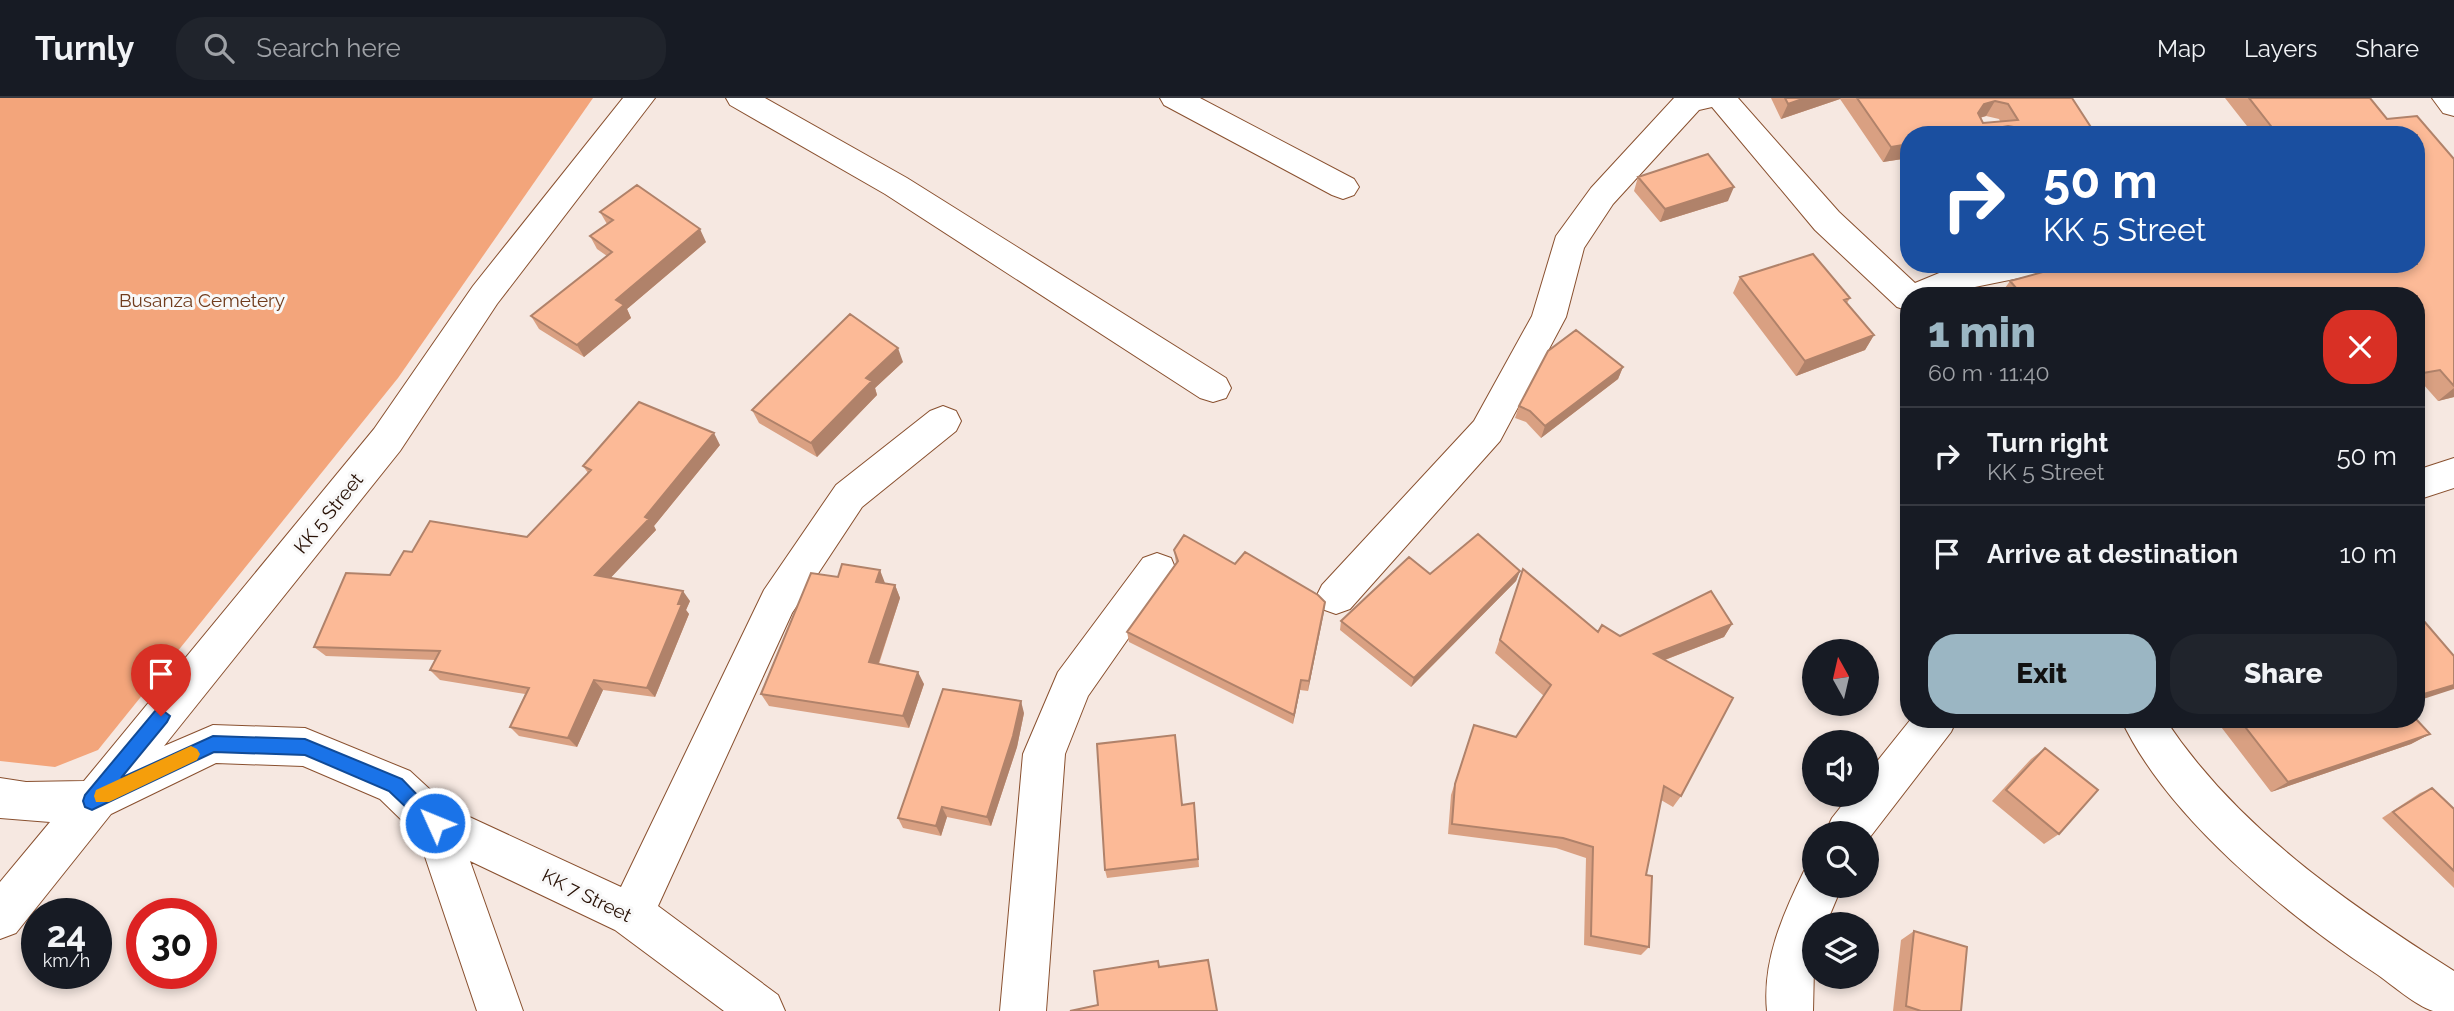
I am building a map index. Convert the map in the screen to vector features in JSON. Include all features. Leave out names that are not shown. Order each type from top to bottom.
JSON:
[{"type":"street","name":"KK 5 Street","points":[[0,917],[387,440],[485,295],[640,98]]},
{"type":"street","points":[[741,98],[897,186],[1213,388]]},
{"type":"street","points":[[1175,98],[1343,187]]},
{"type":"street","points":[[1336,597],[1487,431],[1549,317],[1569,245],[1602,196],[1689,102],[1707,98]]},
{"type":"street","points":[[1721,98],[1827,221],[1900,290]]},
{"type":"street","points":[[2447,98],[2454,105]]},
{"type":"street","points":[[1940,287],[1964,276],[1981,273]]},
{"type":"street","points":[[631,914],[778,602],[849,496],[943,421]]},
{"type":"street","points":[[2425,482],[2454,473]]},
{"type":"street","points":[[1023,1011],[1044,754],[1072,685],[1157,570]]},
{"type":"street","points":[[1856,821],[1930,728]]},
{"type":"street","points":[[2147,728],[2152,738],[2226,827],[2273,872],[2317,909],[2454,998]]},
{"type":"street","name":"KK 7 Street","points":[[0,798],[26,802],[92,801],[213,744],[305,747],[396,785],[435,823],[631,914],[762,1011]]},
{"type":"street","name":"KK 7 Street","points":[[435,823],[500,1011]]},
{"type":"street","points":[[1790,1011],[1787,996],[1802,921],[1814,898]]},
{"type":"green space","name":"Busanza Cemetery","points":[[0,98],[593,98],[398,378],[98,750],[55,767],[0,761]]},
{"type":"building","points":[[1785,98],[1805,98],[1788,104]]},
{"type":"building","points":[[1857,98],[2072,98],[2090,126],[1900,126],[1900,146],[1891,147]],"holes":[[[1995,101],[2008,104],[2018,120],[1983,123],[1978,113],[1984,104]]]},
{"type":"building","points":[[2249,98],[2370,98],[2387,119],[2417,116],[2454,159],[2454,386],[2440,370],[2425,373],[2425,287],[2015,287],[2010,281],[2039,273],[2425,273],[2425,126],[2271,126]]},
{"type":"building","points":[[1708,154],[1734,187],[1665,209],[1638,177]]},
{"type":"building","points":[[637,185],[700,229],[616,300],[624,305],[577,345],[531,316],[612,252],[590,236],[613,220],[600,212]]},
{"type":"building","points":[[1813,254],[1850,298],[1844,300],[1874,335],[1805,361],[1740,277]]},
{"type":"building","points":[[850,314],[898,348],[866,378],[872,381],[811,443],[752,410]]},
{"type":"building","points":[[1576,330],[1623,367],[1545,426],[1530,411],[1519,406],[1548,351]]},
{"type":"building","points":[[639,402],[714,433],[645,517],[649,519],[595,575],[683,591],[678,604],[682,604],[647,688],[594,680],[568,738],[510,727],[529,688],[430,670],[440,651],[314,647],[346,573],[390,575],[404,551],[412,552],[430,521],[527,537],[591,470],[583,466]]},
{"type":"building","points":[[1478,534],[1520,571],[1414,678],[1341,621],[1409,557],[1430,574]]},
{"type":"building","points":[[1184,535],[1235,564],[1245,552],[1318,595],[1325,602],[1309,681],[1301,680],[1294,715],[1127,632],[1178,561],[1174,550]]},
{"type":"building","points":[[842,564],[880,570],[876,582],[895,585],[869,662],[918,672],[903,716],[761,694],[811,573],[838,577]]},
{"type":"building","points":[[1523,569],[1598,632],[1602,625],[1620,636],[1711,591],[1732,624],[1654,654],[1733,698],[1681,796],[1664,786],[1646,875],[1652,876],[1649,947],[1591,936],[1593,847],[1563,838],[1452,824],[1455,784],[1474,725],[1516,737],[1551,685],[1500,640]]},
{"type":"building","points":[[2425,622],[2454,656],[2454,685],[2425,694]]},
{"type":"building","points":[[943,689],[1021,701],[1013,736],[987,817],[942,807],[936,826],[898,818]]},
{"type":"building","points":[[2246,728],[2424,728],[2430,734],[2288,782]]},
{"type":"building","points":[[1175,735],[1182,805],[1194,803],[1198,859],[1105,870],[1097,744]]},
{"type":"building","points":[[2045,748],[2098,790],[2059,834],[2006,790]]},
{"type":"building","points":[[2432,788],[2454,809],[2454,871],[2393,812]]},
{"type":"building","points":[[1914,931],[1967,947],[1961,1011],[1921,1011],[1906,1006]]},
{"type":"building","points":[[1208,960],[1217,1011],[1070,1011],[1098,1005],[1094,971],[1158,961],[1159,967]]},
{"type":"slow traffic","points":[[103,796],[191,754]]},
{"type":"route","points":[[161,716],[92,801],[213,744],[305,747],[356,766],[396,785],[435,823]]}]
